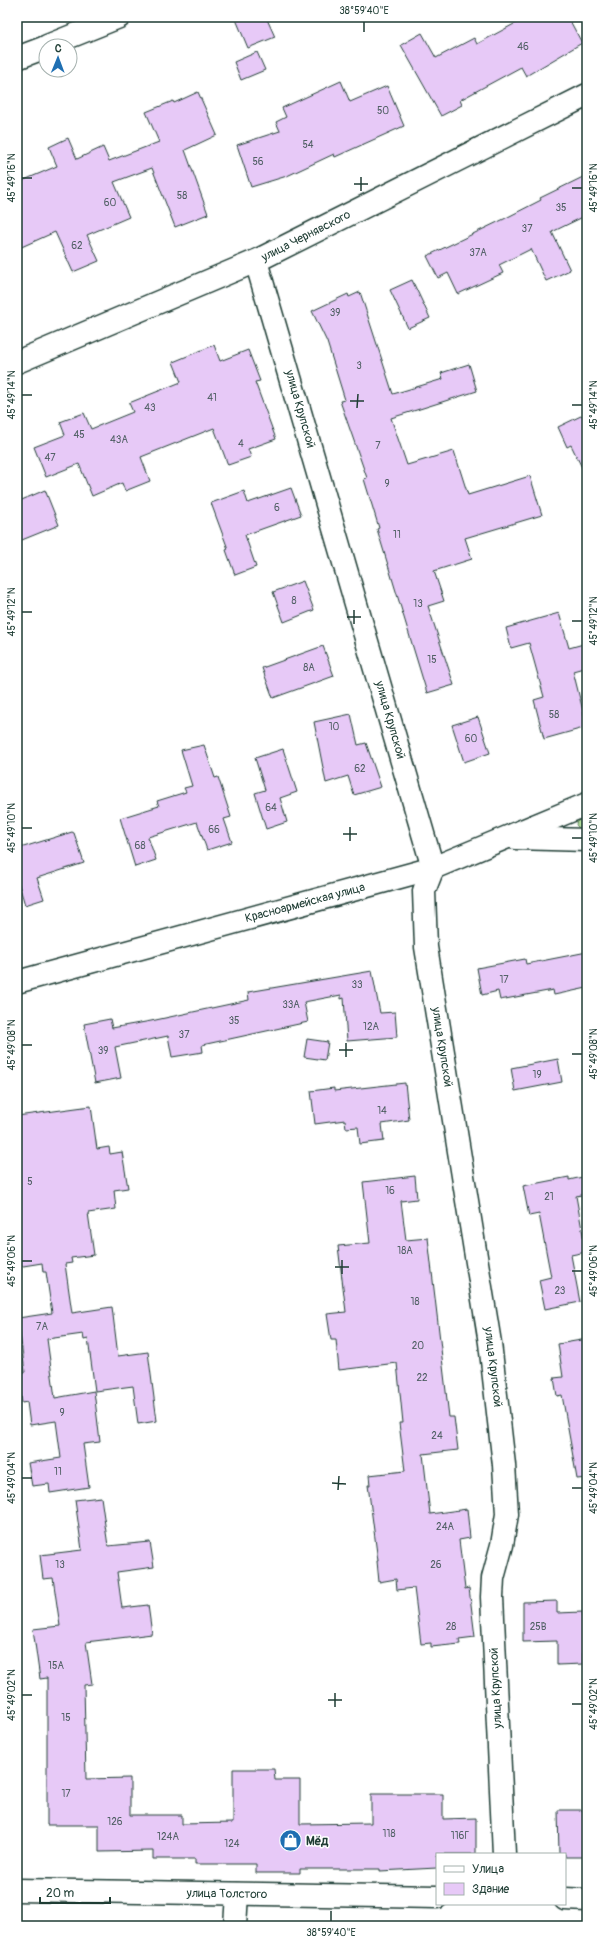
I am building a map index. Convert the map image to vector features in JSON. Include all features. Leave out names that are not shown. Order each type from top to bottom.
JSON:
[{"type":"street","points":[[67,38],[119,17]]},
{"type":"street","points":[[17,58],[38,50]]},
{"type":"street","name":"улица Чернявского","points":[[17,362],[256,261],[587,95]]},
{"type":"street","name":"улица Крупской","points":[[256,261],[433,868],[424,891],[426,947],[490,1342],[504,1465],[507,1514],[502,1546],[493,1578],[492,1597],[504,1853]]},
{"type":"street","name":"Красноармейская улица","points":[[17,982],[433,868],[587,804]]},
{"type":"street","points":[[505,838],[587,840]]},
{"type":"street","name":"улица Толстого","points":[[17,1890],[436,1897]]},
{"type":"street","points":[[234,1926],[237,1894]]},
{"type":"street","points":[[566,1899],[587,1900]]},
{"type":"green space","points":[[587,816],[587,829],[579,828],[576,825],[577,820]]},
{"type":"building","points":[[235,17],[266,17],[275,37],[248,48]]},
{"type":"building","points":[[527,17],[568,17],[582,43],[526,76],[521,67],[460,100],[462,105],[441,116],[401,45],[422,33],[436,58],[474,38],[477,44]]},
{"type":"building","points":[[257,52],[265,70],[241,80],[234,62]]},
{"type":"building","points":[[341,81],[350,102],[387,86],[404,126],[335,157],[334,154],[287,176],[251,187],[237,145],[280,131],[276,122],[286,117],[282,108]]},
{"type":"building","points":[[198,92],[217,135],[185,150],[208,214],[175,227],[152,168],[114,182],[129,217],[87,235],[99,261],[73,272],[55,232],[17,249],[17,183],[57,166],[49,147],[68,138],[77,159],[103,147],[109,161],[159,142],[146,112],[173,101],[174,103]]},
{"type":"building","points":[[587,175],[587,215],[552,232],[570,270],[546,281],[531,249],[499,265],[503,273],[458,294],[448,273],[438,278],[427,256],[504,219],[541,200],[540,198]]},
{"type":"building","points":[[412,280],[430,318],[408,328],[390,290]]},
{"type":"building","points":[[360,292],[393,394],[443,379],[441,373],[469,364],[477,391],[391,418],[407,465],[454,451],[468,495],[530,476],[542,515],[465,538],[472,559],[434,571],[444,601],[428,606],[454,685],[427,693],[377,529],[379,528],[364,479],[367,478],[340,401],[345,400],[327,342],[312,311],[348,294],[349,297]]},
{"type":"building","points":[[214,345],[220,361],[248,350],[260,381],[255,382],[276,439],[248,449],[251,457],[228,465],[214,428],[141,457],[150,481],[125,491],[122,483],[92,496],[79,464],[46,477],[34,447],[65,435],[60,422],[84,413],[91,429],[133,412],[129,403],[181,382],[173,362]]},
{"type":"building","points":[[587,413],[587,478],[571,445],[567,447],[558,427]]},
{"type":"building","points":[[291,488],[301,515],[245,535],[256,567],[235,575],[226,550],[228,549],[211,503],[244,491],[248,503]]},
{"type":"building","points":[[45,490],[59,525],[17,542],[17,502]]},
{"type":"building","points":[[303,581],[314,610],[284,622],[273,592]]},
{"type":"building","points":[[559,613],[569,648],[587,643],[587,667],[573,671],[587,727],[544,739],[534,700],[544,697],[529,643],[511,648],[506,628]]},
{"type":"building","points":[[323,646],[334,676],[273,698],[262,668]]},
{"type":"building","points":[[351,714],[358,745],[366,743],[381,787],[354,795],[348,776],[326,783],[314,722]]},
{"type":"building","points":[[478,717],[490,753],[464,762],[452,725]]},
{"type":"building","points":[[204,745],[215,778],[218,777],[231,817],[224,819],[232,842],[207,850],[197,822],[148,837],[156,860],[135,867],[120,818],[159,806],[157,801],[186,792],[184,788],[192,786],[181,750]]},
{"type":"building","points":[[283,749],[297,792],[280,798],[287,822],[266,829],[255,793],[265,790],[255,758]]},
{"type":"building","points":[[72,832],[74,833],[84,863],[37,878],[44,899],[25,905],[17,878],[17,849]]},
{"type":"building","points":[[587,952],[587,988],[554,995],[553,990],[500,1000],[498,991],[482,995],[477,968],[525,959],[526,964]]},
{"type":"building","points":[[372,971],[380,1013],[395,1012],[397,1037],[347,1041],[344,998],[341,999],[341,995],[304,1002],[308,1022],[202,1045],[203,1052],[172,1057],[168,1036],[115,1047],[121,1078],[95,1083],[84,1024],[110,1019],[112,1028],[151,1021],[249,1000],[248,992]]},
{"type":"building","points":[[307,1039],[328,1042],[325,1060],[304,1057]]},
{"type":"building","points":[[558,1059],[562,1082],[515,1091],[511,1068]]},
{"type":"building","points":[[405,1083],[409,1120],[382,1124],[384,1141],[360,1144],[358,1127],[346,1128],[345,1120],[315,1124],[311,1091],[334,1088],[334,1091]]},
{"type":"building","points":[[91,1106],[97,1149],[109,1147],[110,1154],[122,1152],[128,1188],[114,1190],[116,1209],[88,1213],[94,1255],[71,1258],[72,1263],[65,1264],[72,1313],[112,1307],[118,1356],[148,1352],[157,1421],[138,1424],[133,1386],[95,1391],[88,1339],[84,1340],[83,1334],[47,1339],[55,1398],[94,1391],[100,1442],[83,1444],[89,1487],[50,1493],[49,1484],[32,1486],[28,1463],[61,1458],[56,1421],[30,1425],[27,1402],[22,1403],[18,1373],[25,1372],[18,1318],[52,1313],[46,1272],[43,1272],[42,1263],[17,1267],[17,1116]]},
{"type":"building","points":[[415,1176],[417,1199],[401,1201],[406,1240],[428,1238],[449,1417],[454,1417],[458,1450],[423,1454],[430,1514],[467,1509],[470,1538],[459,1540],[465,1589],[469,1588],[475,1637],[459,1639],[460,1644],[431,1647],[431,1643],[421,1644],[414,1588],[397,1590],[396,1579],[379,1582],[378,1561],[368,1485],[370,1485],[369,1475],[405,1471],[399,1423],[403,1423],[397,1363],[339,1370],[336,1340],[331,1340],[327,1314],[346,1312],[338,1246],[370,1243],[363,1182]]},
{"type":"building","points":[[587,1176],[587,1194],[576,1196],[586,1252],[571,1255],[580,1302],[545,1309],[539,1280],[551,1277],[539,1214],[529,1216],[523,1186],[569,1177],[569,1180]]},
{"type":"building","points":[[587,1339],[587,1478],[577,1479],[562,1395],[557,1396],[554,1378],[563,1377],[558,1344]]},
{"type":"building","points":[[101,1497],[108,1546],[150,1542],[154,1567],[117,1572],[122,1608],[148,1605],[152,1634],[86,1642],[92,1684],[84,1685],[86,1779],[130,1778],[130,1815],[182,1815],[182,1824],[233,1823],[233,1769],[274,1769],[275,1780],[300,1780],[300,1824],[371,1823],[371,1794],[443,1794],[443,1819],[476,1818],[476,1853],[436,1853],[436,1868],[380,1871],[380,1869],[300,1869],[300,1873],[256,1873],[256,1864],[195,1864],[195,1859],[153,1859],[153,1851],[99,1852],[99,1825],[47,1825],[47,1678],[40,1679],[33,1629],[60,1626],[53,1578],[43,1579],[40,1555],[82,1550],[75,1500]]},
{"type":"building","points":[[557,1601],[557,1613],[583,1612],[583,1664],[557,1665],[557,1641],[523,1642],[523,1602]]},
{"type":"building","points":[[558,1810],[587,1810],[587,1857],[566,1857],[566,1853],[559,1853]]},
{"type":"place","name":"Мёд","points":[[291,1841]]}]
